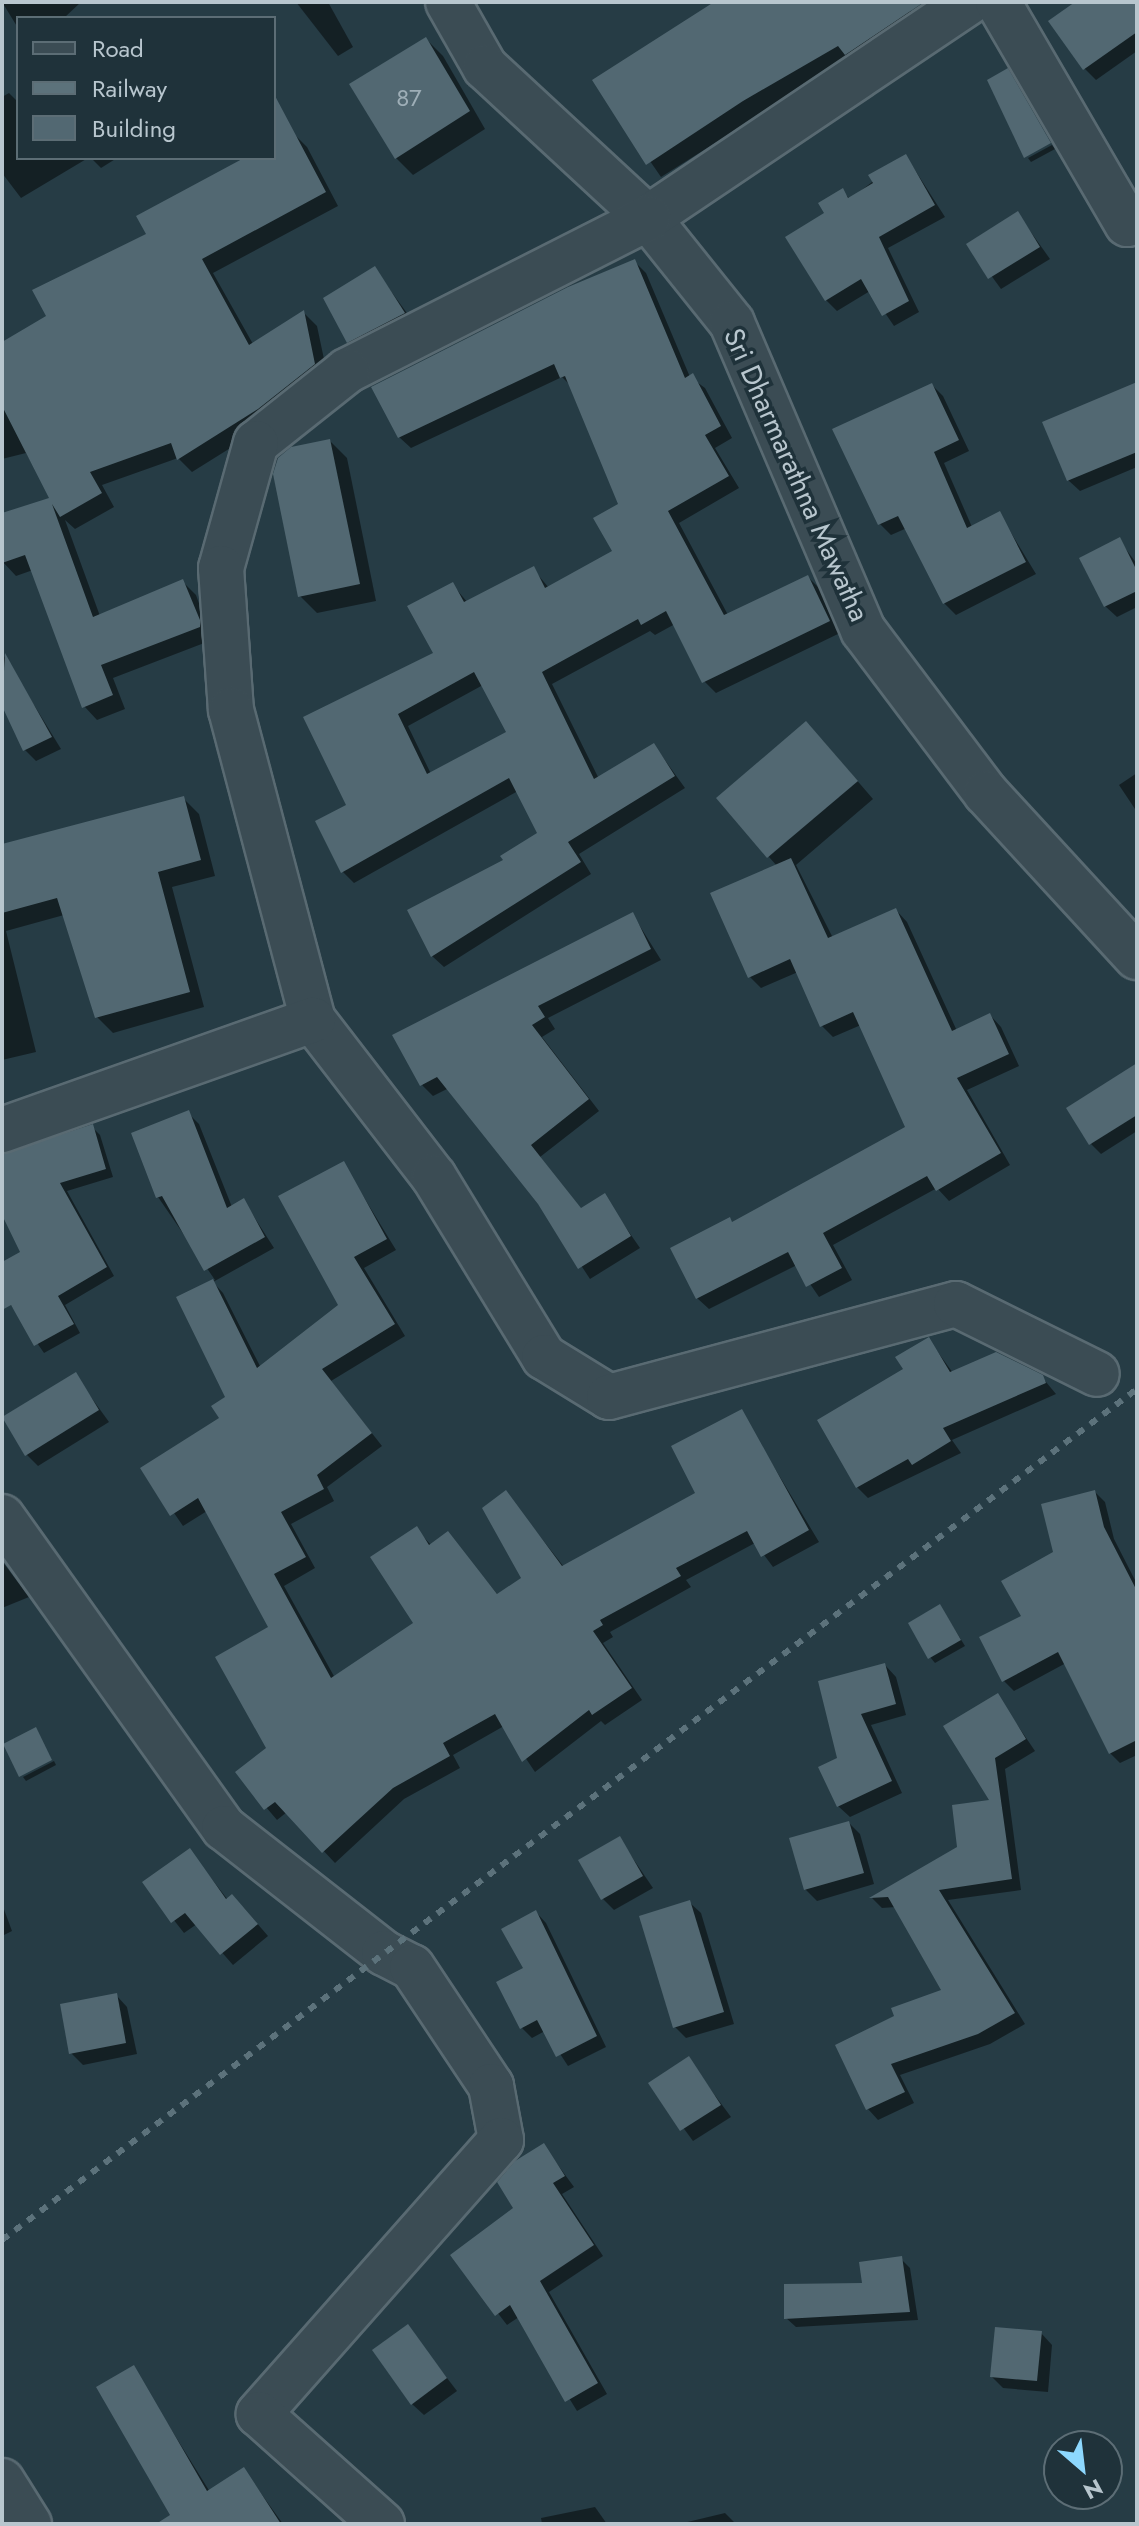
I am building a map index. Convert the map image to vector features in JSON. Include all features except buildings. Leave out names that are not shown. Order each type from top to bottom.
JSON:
[{"type":"street","name":"Sri Dharmarathna Mawatha","points":[[448,2],[485,67],[648,218],[732,323],[863,630],[986,793],[1137,957]]},
{"type":"street","points":[[969,2],[648,218],[347,371],[256,443],[221,568],[231,710],[313,1020],[434,1177],[544,1357],[609,1397],[956,1304],[1097,1374]]},
{"type":"street","points":[[998,2],[1127,224]]},
{"type":"street","points":[[2,1130],[313,1020]]},
{"type":"street","points":[[2,1517],[224,1828],[384,1953],[412,1967],[491,2086],[501,2140],[259,2414],[382,2524]]},
{"type":"street","points":[[2,2481],[29,2524]]},
{"type":"railway","points":[[2,2240],[1137,1389]]}]
